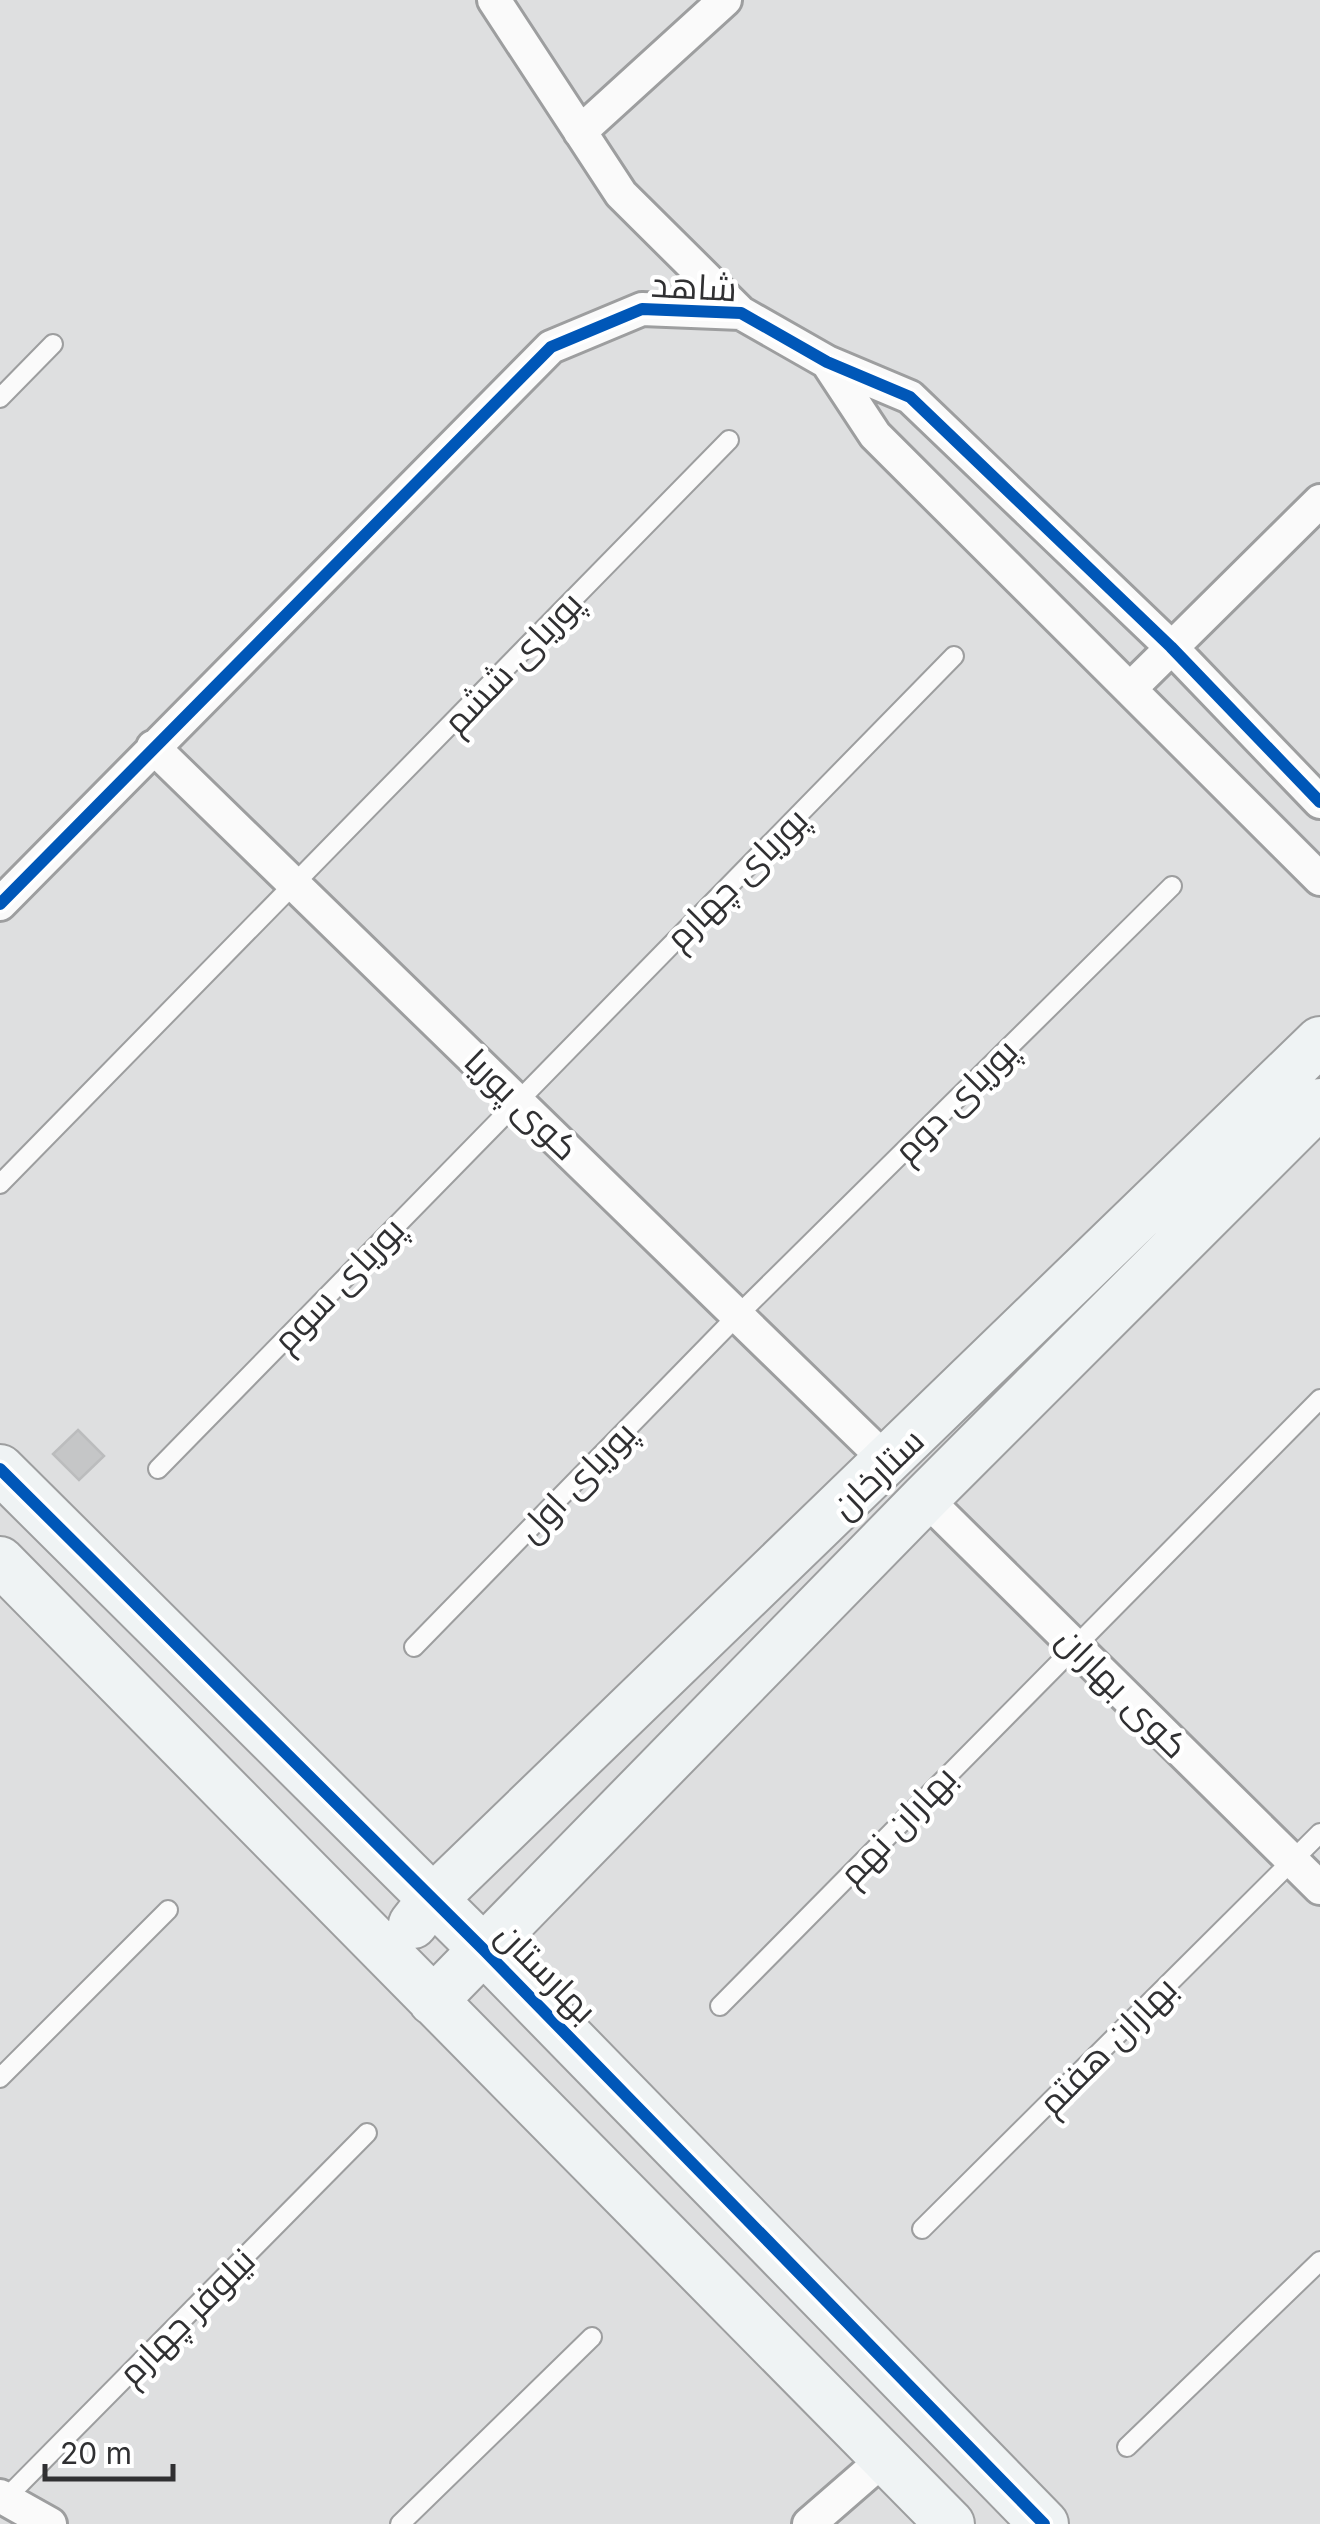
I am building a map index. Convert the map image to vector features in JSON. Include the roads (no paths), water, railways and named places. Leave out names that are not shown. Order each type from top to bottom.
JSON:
[{"type":"street","points":[[494,0],[621,194],[741,313]]},
{"type":"street","points":[[580,132],[725,0]]},
{"type":"street","name":"شاهد","points":[[0,904],[551,347],[642,309],[741,313],[827,362],[910,397],[1171,647],[1320,802]]},
{"type":"street","name":"شاهد","points":[[827,362],[875,435],[1132,687],[1320,879]]},
{"type":"street","points":[[1132,687],[1320,501]]},
{"type":"street","name":"کوی پوریا","points":[[153,747],[889,1463]]},
{"type":"street","name":"ستارخان","points":[[387,1957],[431,1901],[889,1463],[1320,1041]]},
{"type":"street","name":"ستارخان","points":[[433,2001],[925,1498],[1320,1102]]},
{"type":"street","name":"بهارستان","points":[[0,1469],[485,1951],[1044,2524]]},
{"type":"street","name":"کوی بهاران","points":[[925,1498],[1320,1888]]},
{"type":"street","points":[[0,1562],[950,2524]]},
{"type":"street","points":[[809,2524],[884,2458]]},
{"type":"street","points":[[2,2498],[50,2524]]},
{"type":"lane","points":[[0,398],[53,344]]},
{"type":"lane","name":"پوریای ششم","points":[[0,1184],[729,440]]},
{"type":"lane","name":"پوریای چهارم","points":[[517,1100],[954,656]]},
{"type":"lane","name":"پوریای دوم","points":[[738,1315],[1172,886]]},
{"type":"lane","name":"پوریای سوم","points":[[158,1469],[517,1100]]},
{"type":"lane","name":"پوریای اول","points":[[414,1647],[738,1315]]},
{"type":"lane","name":"بهاران نهم","points":[[720,2006],[1074,1644],[1320,1400]]},
{"type":"lane","name":"بهاران هفتم","points":[[922,2230],[1320,1832]]},
{"type":"lane","points":[[0,2078],[168,1910]]},
{"type":"lane","name":"نیلوفر چهارم","points":[[2,2498],[367,2132]]},
{"type":"lane","points":[[1127,2447],[1320,2261]]},
{"type":"lane","points":[[400,2524],[592,2336]]}]
